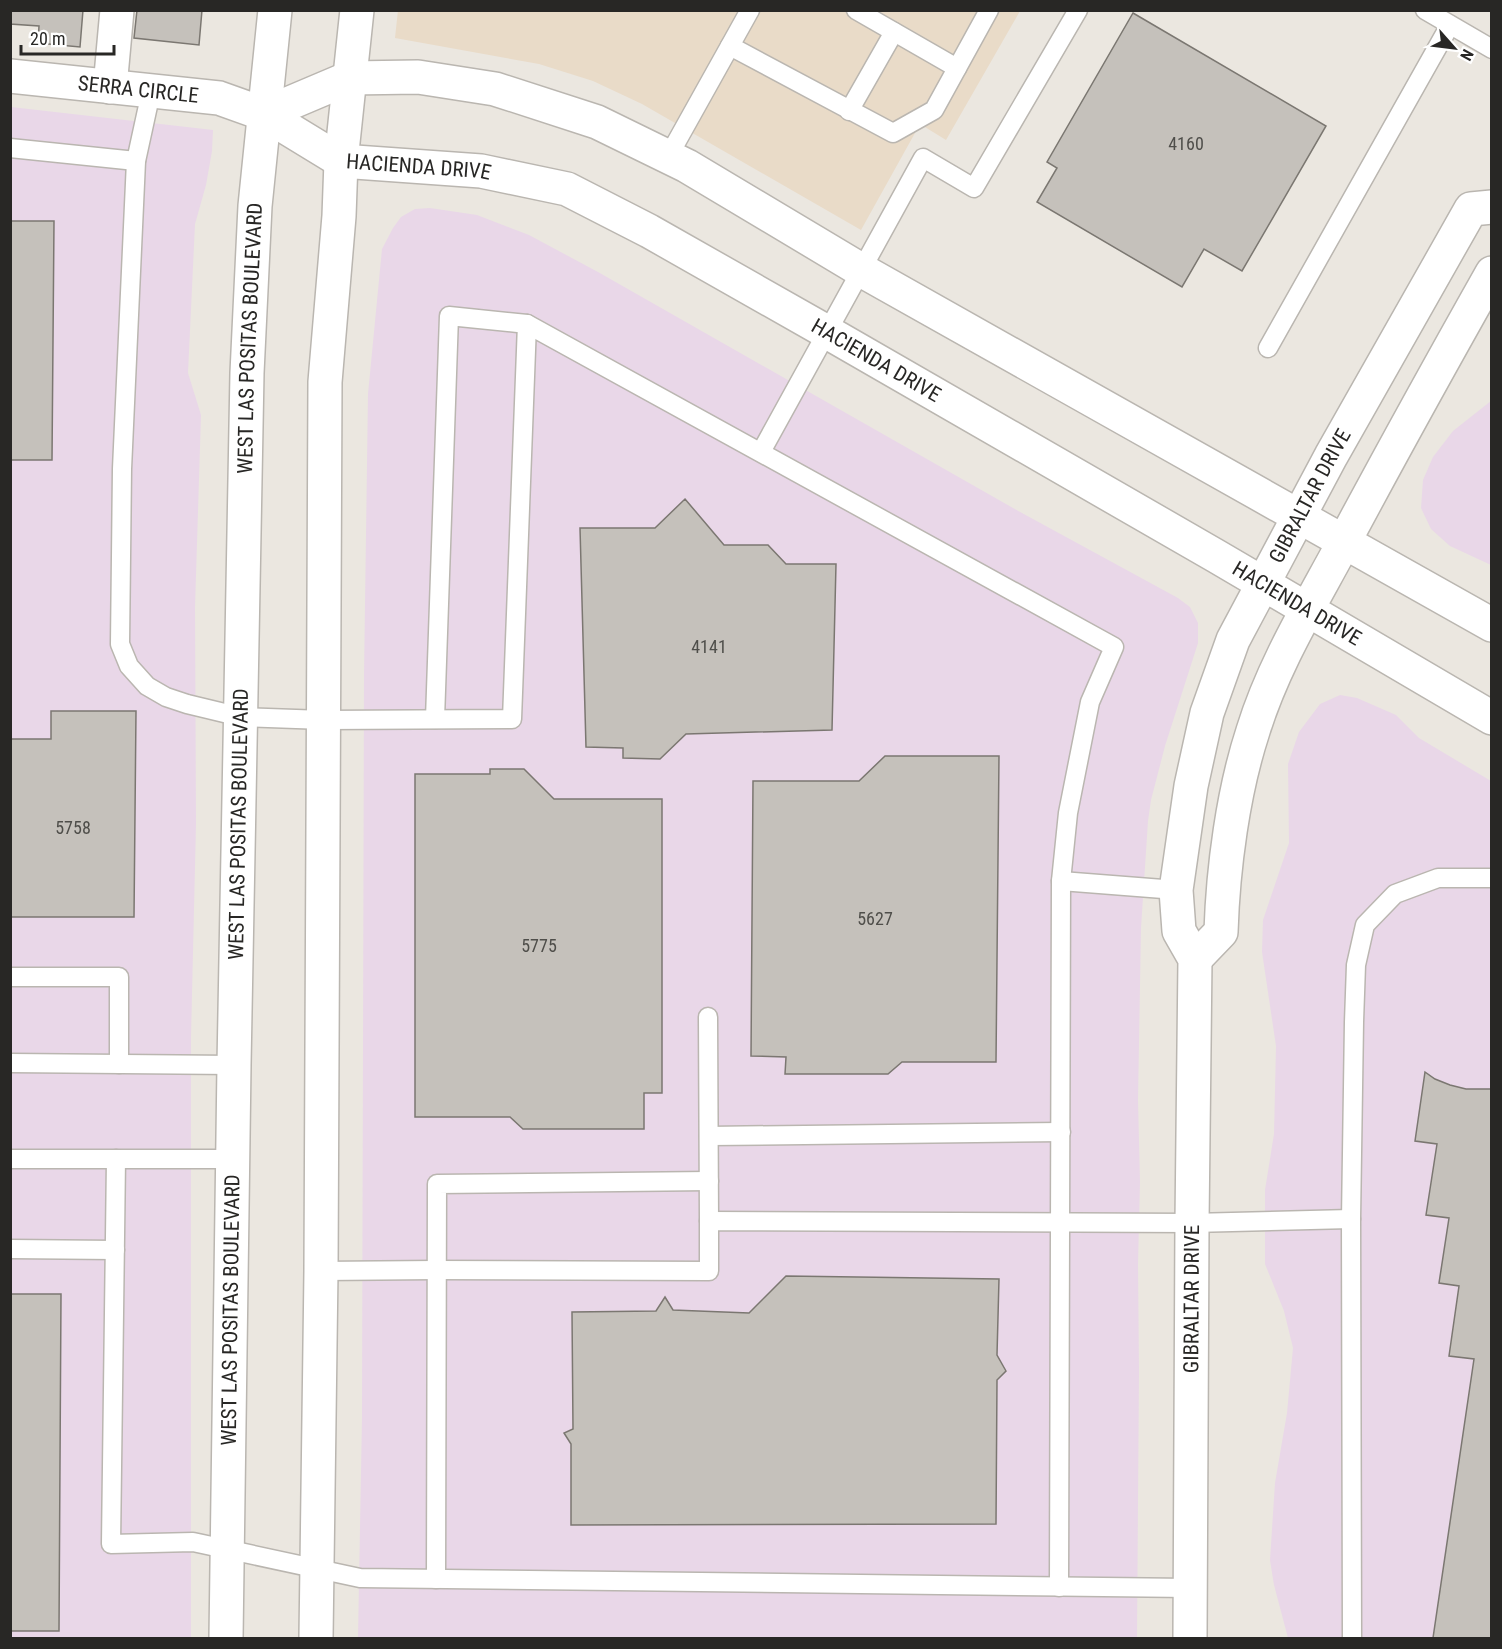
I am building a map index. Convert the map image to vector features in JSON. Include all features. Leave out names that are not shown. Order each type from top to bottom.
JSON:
[{"type":"main road","points":[[110,87],[117,10]]},
{"type":"main road","name":"WEST LAS POSITAS BOULEVARD","points":[[226,1638],[247,373],[255,206],[275,10]]},
{"type":"main road","points":[[316,1638],[321,1271],[326,382],[341,161],[357,10]]},
{"type":"main road","name":"SERRA CIRCLE","points":[[10,76],[219,98],[264,114]]},
{"type":"main road","points":[[264,114],[349,78],[418,77],[495,89],[597,122],[687,166],[861,270],[1491,625]]},
{"type":"main road","name":"HACIENDA DRIVE","points":[[264,114],[341,161],[481,171],[567,189],[649,231],[827,332],[1308,609],[1491,718]]},
{"type":"main road","name":"GIBRALTAR DRIVE","points":[[1190,1638],[1195,959],[1179,931],[1176,890],[1191,786],[1207,713],[1233,640],[1331,456],[1471,209],[1491,207]]},
{"type":"main road","points":[[1195,959],[1221,932],[1222,892],[1237,796],[1253,731],[1279,665],[1376,481],[1491,273]]},
{"type":"lane","points":[[668,157],[750,10]]},
{"type":"lane","points":[[856,10],[957,68]]},
{"type":"lane","points":[[730,46],[893,134],[934,110],[989,10]]},
{"type":"lane","points":[[761,452],[923,158],[974,188],[1078,10]]},
{"type":"lane","points":[[1425,10],[1491,48]]},
{"type":"lane","points":[[1268,348],[1450,25]]},
{"type":"lane","points":[[849,111],[894,32]]},
{"type":"lane","points":[[151,92],[136,161],[122,469],[120,644],[129,666],[147,686],[166,697],[241,717],[324,720],[513,719],[527,324]]},
{"type":"lane","points":[[10,148],[136,161]]},
{"type":"lane","points":[[435,719],[449,316],[527,324],[1114,647],[1090,702],[1068,813],[1061,881],[1059,1587]]},
{"type":"lane","points":[[1352,1638],[1351,1219],[1356,965],[1365,925],[1395,894],[1438,878],[1491,878]]},
{"type":"lane","points":[[1061,881],[1176,890]]},
{"type":"lane","points":[[10,977],[119,977],[119,1064]]},
{"type":"lane","points":[[321,1271],[710,1271],[708,1017]]},
{"type":"lane","points":[[10,1063],[234,1065]]},
{"type":"lane","points":[[709,1136],[1061,1132]]},
{"type":"lane","points":[[10,1159],[234,1159]]},
{"type":"lane","points":[[116,1159],[111,1544],[193,1542],[360,1578],[1190,1588]]},
{"type":"lane","points":[[436,1579],[437,1184],[709,1181]]},
{"type":"lane","points":[[709,1221],[1192,1223],[1351,1219]]},
{"type":"lane","points":[[10,1249],[115,1250]]},
{"type":"shaded area","points":[[398,10],[1020,11],[946,140],[920,124],[861,230],[642,104],[593,81],[539,64],[395,38]]},
{"type":"shaded area","points":[[11,107],[213,130],[206,185],[195,224],[188,373],[201,415],[195,607],[196,824],[191,1037],[191,1638],[11,1638]]},
{"type":"shaded area","points":[[430,208],[477,215],[529,235],[598,272],[1013,508],[1178,598],[1190,607],[1198,623],[1198,643],[1165,746],[1151,800],[1141,928],[1138,1100],[1140,1182],[1137,1638],[358,1638],[362,1418],[364,675],[368,394],[382,249],[401,217],[415,209]]},
{"type":"shaded area","points":[[1491,401],[1491,565],[1450,546],[1431,529],[1421,508],[1423,480],[1433,457],[1453,431]]},
{"type":"shaded area","points":[[1340,695],[1357,698],[1396,715],[1419,738],[1491,781],[1491,1638],[1288,1638],[1274,1585],[1270,1560],[1275,1483],[1287,1413],[1293,1348],[1284,1311],[1265,1264],[1265,1190],[1274,1134],[1276,1046],[1262,952],[1263,920],[1289,843],[1288,764],[1299,732],[1320,704]]},
{"type":"building","points":[[10,10],[83,10],[80,47],[38,43],[39,26],[10,24]]},
{"type":"building","points":[[137,10],[202,10],[199,45],[134,38]]},
{"type":"building","points":[[1133,13],[1326,126],[1242,271],[1204,249],[1182,287],[1037,202],[1057,168],[1047,162]]},
{"type":"building","points":[[10,221],[54,221],[52,460],[10,460]]},
{"type":"building","points":[[685,499],[724,545],[768,545],[786,564],[836,564],[832,730],[686,734],[660,759],[623,758],[623,748],[586,747],[580,528],[655,528]]},
{"type":"building","points":[[51,711],[136,711],[134,917],[10,917],[10,739],[51,739]]},
{"type":"building","points":[[885,756],[999,756],[996,1062],[902,1062],[888,1074],[785,1074],[786,1057],[751,1056],[753,781],[859,781]]},
{"type":"building","points":[[490,769],[524,769],[554,799],[662,799],[662,1093],[644,1093],[644,1129],[523,1129],[510,1117],[415,1117],[415,774],[490,774]]},
{"type":"building","points":[[1425,1072],[1450,1085],[1466,1089],[1492,1089],[1492,1638],[1433,1638],[1474,1359],[1449,1356],[1459,1286],[1439,1283],[1449,1218],[1426,1215],[1437,1144],[1415,1141]]},
{"type":"building","points":[[786,1276],[999,1279],[997,1355],[1006,1371],[997,1380],[996,1524],[571,1525],[571,1444],[564,1433],[573,1429],[572,1312],[656,1311],[665,1297],[673,1310],[749,1313]]},
{"type":"building","points":[[10,1294],[61,1294],[59,1631],[10,1631]]}]
